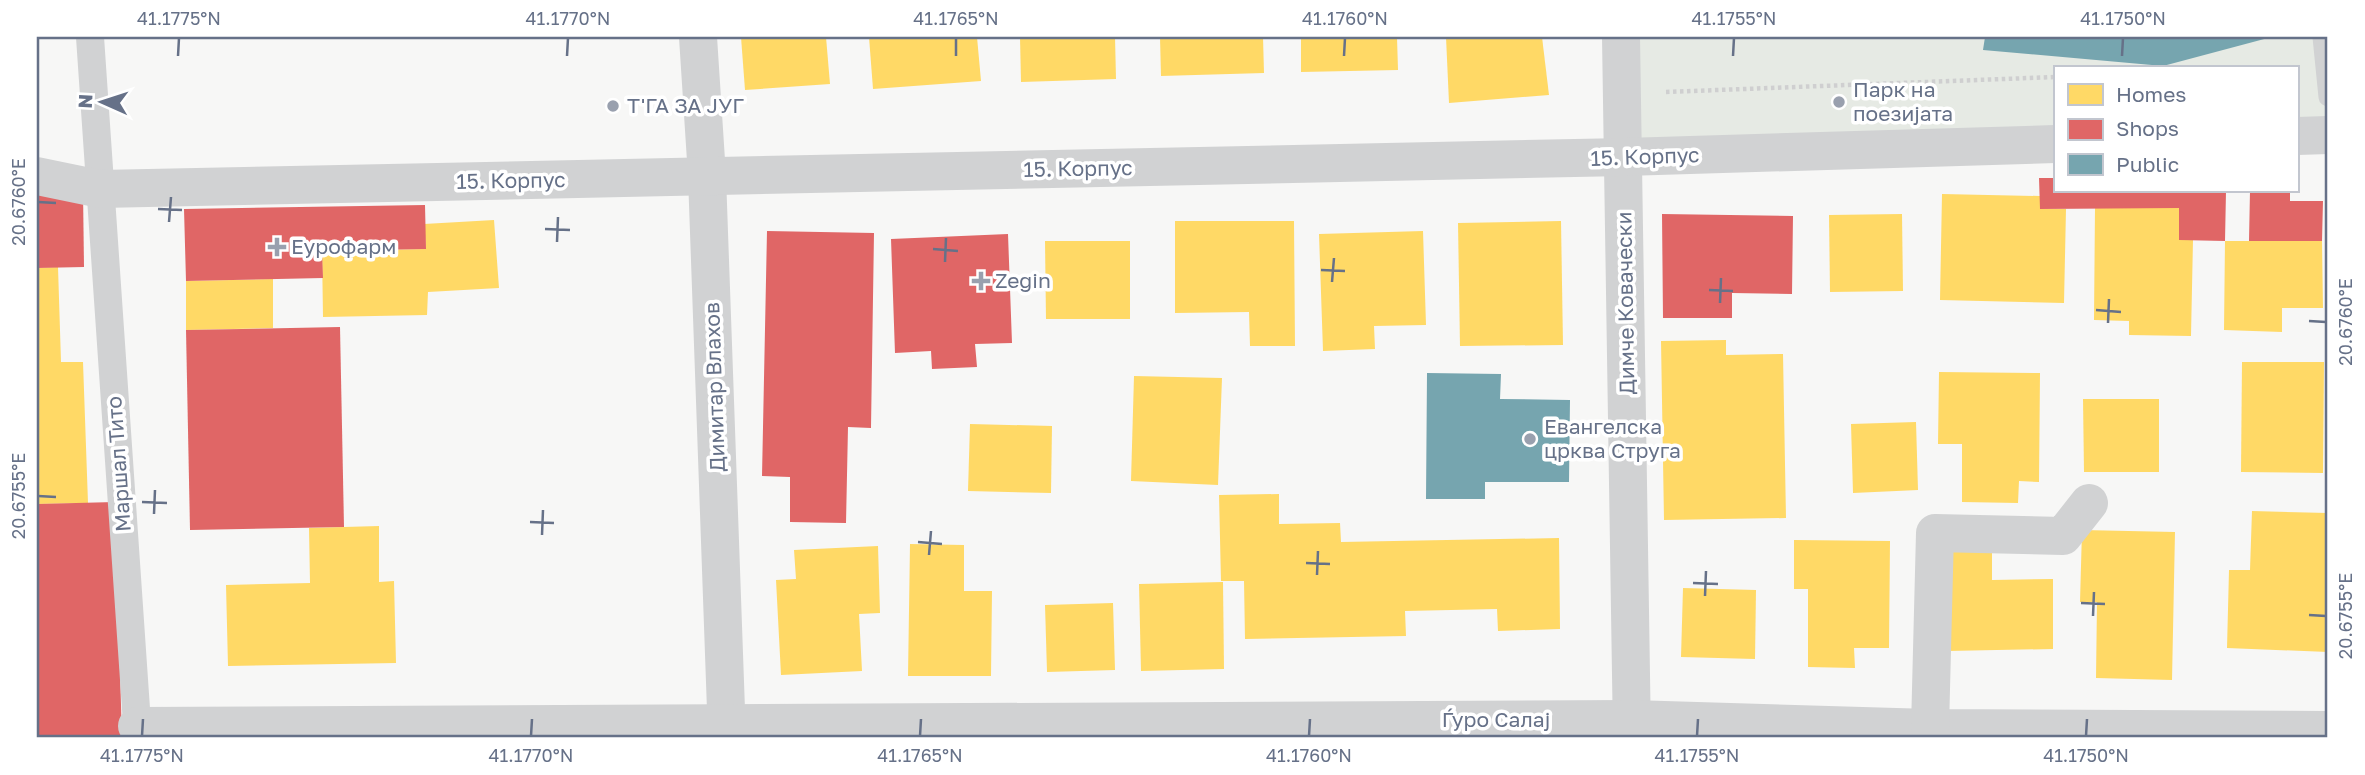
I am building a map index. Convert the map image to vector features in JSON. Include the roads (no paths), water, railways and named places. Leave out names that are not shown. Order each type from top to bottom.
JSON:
[{"type":"street","name":"Маршал Тито","points":[[90,37],[138,732]]},
{"type":"street","name":"Димитар Влахов","points":[[698,37],[707,176],[727,731]]},
{"type":"street","name":"Димче Ковачески","points":[[1621,37],[1632,729]]},
{"type":"street","points":[[2298,136],[2328,135]]},
{"type":"street","name":"15. Корпус","points":[[37,176],[100,189],[1625,158],[2054,144]]},
{"type":"street","points":[[1930,727],[1935,533],[2063,536],[2089,503]]},
{"type":"street","name":"Ѓуро Салај","points":[[138,732],[1930,727],[2328,730]]},
{"type":"lane","points":[[2322,37],[2328,97]]},
{"type":"place","name":"Парк на поезијата","points":[[1839,102]]},
{"type":"place","name":"Т'ГА ЗА ЈУГ","points":[[613,106]]},
{"type":"place","name":"Еурофарм","points":[[277,247]]},
{"type":"place","name":"Zegin","points":[[981,281]]},
{"type":"place","name":"Евангелска црква Струга","points":[[1530,439]]}]
